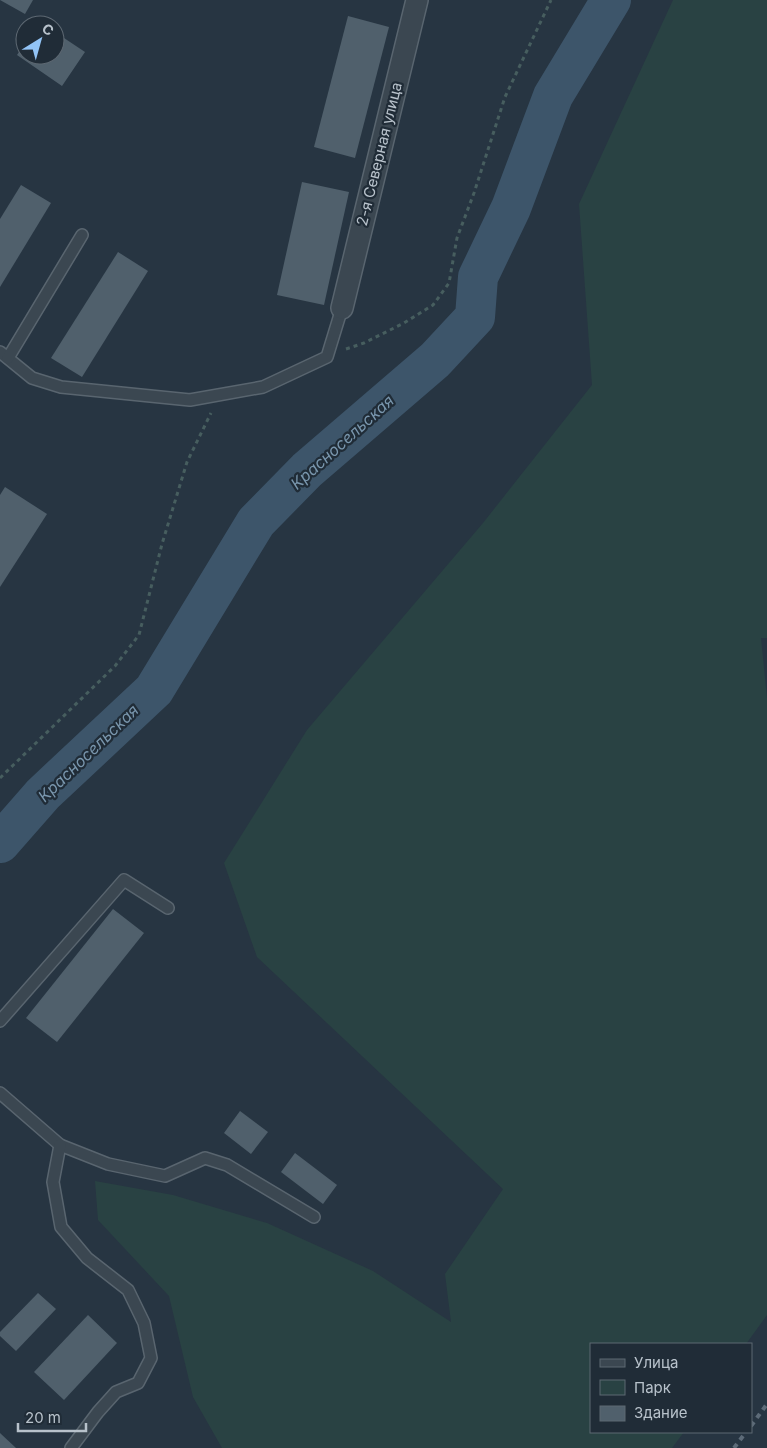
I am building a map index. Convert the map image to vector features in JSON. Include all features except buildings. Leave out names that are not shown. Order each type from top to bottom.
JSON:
[{"type":"street","name":"2-я Северная улица","points":[[342,308],[417,0]]},
{"type":"lane","points":[[82,235],[4,355],[32,378],[61,387],[190,400],[263,387],[327,357],[342,308]]},
{"type":"lane","points":[[0,1021],[124,880],[168,908]]},
{"type":"lane","points":[[0,1093],[60,1145],[108,1164],[165,1176],[205,1158],[227,1165],[314,1217]]},
{"type":"lane","points":[[60,1145],[53,1182],[61,1227],[87,1258],[128,1290],[144,1323],[151,1358],[138,1383],[116,1392],[70,1448]]},
{"type":"path","points":[[327,357],[364,343],[404,323],[433,304],[448,283],[457,238],[474,193],[505,97],[551,0]]},
{"type":"path","points":[[0,778],[115,666],[139,635],[162,544],[187,462],[208,418],[225,394]]},
{"type":"green space","points":[[673,0],[767,0],[767,638],[761,638],[767,698],[767,1315],[747,1343],[590,1343],[590,1433],[683,1433],[672,1448],[222,1448],[193,1397],[169,1296],[98,1220],[95,1181],[173,1195],[267,1223],[373,1271],[451,1322],[445,1274],[503,1189],[257,957],[224,863],[307,730],[483,523],[592,385],[579,204]]},
{"type":"waterway","name":"Красносельская","points":[[0,843],[43,794],[154,690],[256,522],[307,470],[435,360],[475,317],[478,277],[511,208],[553,96],[611,0]]},
{"type":"railway","points":[[752,1425],[767,1404]]},
{"type":"railway","points":[[734,1448],[745,1433]]}]
